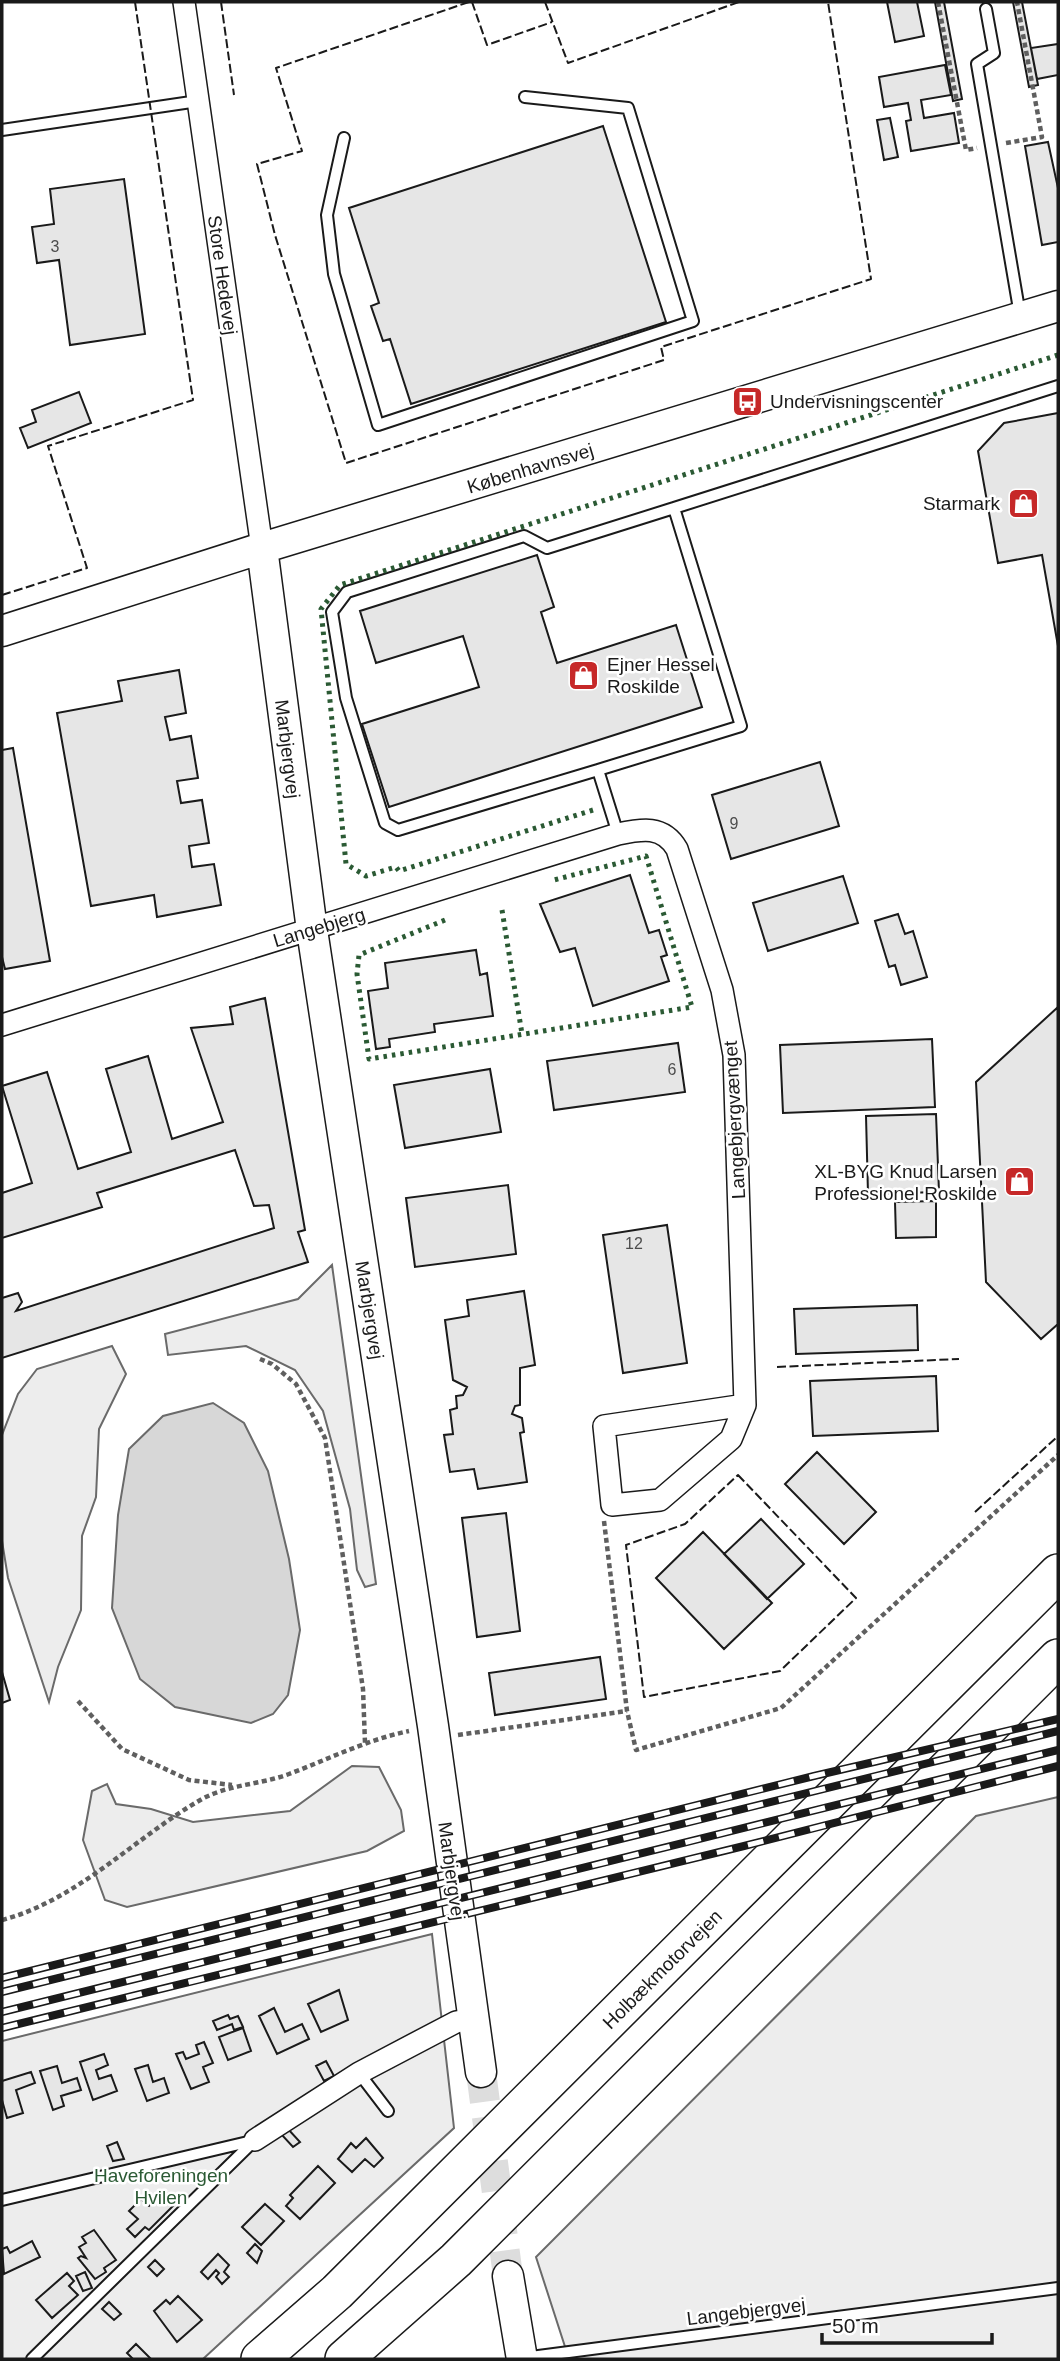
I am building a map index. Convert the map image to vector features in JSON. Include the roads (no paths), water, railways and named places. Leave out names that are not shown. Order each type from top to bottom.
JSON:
[{"type":"highway","name":"Holbækmotorvejen","points":[[260,2359],[337,2292],[1058,1573]]},
{"type":"highway","points":[[344,2359],[456,2260],[1058,1658]]},
{"type":"street","name":"Store Hedevej","points":[[184,2],[262,548]]},
{"type":"street","name":"Københavnsvej","points":[[2,631],[262,548],[1058,306]]},
{"type":"street","name":"Marbjergvej","points":[[262,548],[312,930],[433,1732],[481,2072]]},
{"type":"street","name":"Langebjerg","points":[[2,1025],[140,980],[628,832]]},
{"type":"street","name":"Langebjergvænget","points":[[628,832],[663,833],[677,849],[722,990],[734,1055],[745,1405],[731,1439],[660,1500],[612,1505],[604,1426],[745,1405]]},
{"type":"street","points":[[255,2140],[359,2073],[456,2022],[473,2020]]},
{"type":"street","points":[[508,2276],[522,2359]]},
{"type":"lane","points":[[986,9],[994,53],[977,64],[1021,318]]},
{"type":"lane","points":[[344,138],[327,215],[334,274],[378,425],[693,321],[628,108],[525,97]]},
{"type":"lane","points":[[2,130],[198,101]]},
{"type":"lane","points":[[674,508],[741,726],[398,831],[385,822],[346,698],[331,612],[347,592],[524,536],[548,548],[1058,386]]},
{"type":"lane","points":[[598,770],[628,832]]},
{"type":"lane","points":[[359,2073],[388,2111]]},
{"type":"lane","points":[[2,2200],[255,2140]]},
{"type":"lane","points":[[32,2359],[255,2140]]},
{"type":"lane","name":"Langebjergvej","points":[[522,2359],[1058,2288]]},
{"type":"tunnel","points":[[481,2072],[508,2276]]},
{"type":"railway","points":[[2,1978],[814,1776],[1058,1719]]},
{"type":"railway","points":[[2,1992],[1058,1731]]},
{"type":"railway","points":[[2,2012],[1058,1750]]},
{"type":"railway","points":[[2,2028],[1058,1766]]},
{"type":"place","name":"Undervisningscenter","points":[[747,401]]},
{"type":"place","name":"Starmark","points":[[1023,503]]},
{"type":"place","name":"Ejner Hessel Roskilde","points":[[584,675]]},
{"type":"place","name":"XL-BYG Knud Larsen Professionel Roskilde","points":[[1020,1182]]},
{"type":"park label","name":"Haveforeningen Hvilen","points":[[161,2186]]}]
